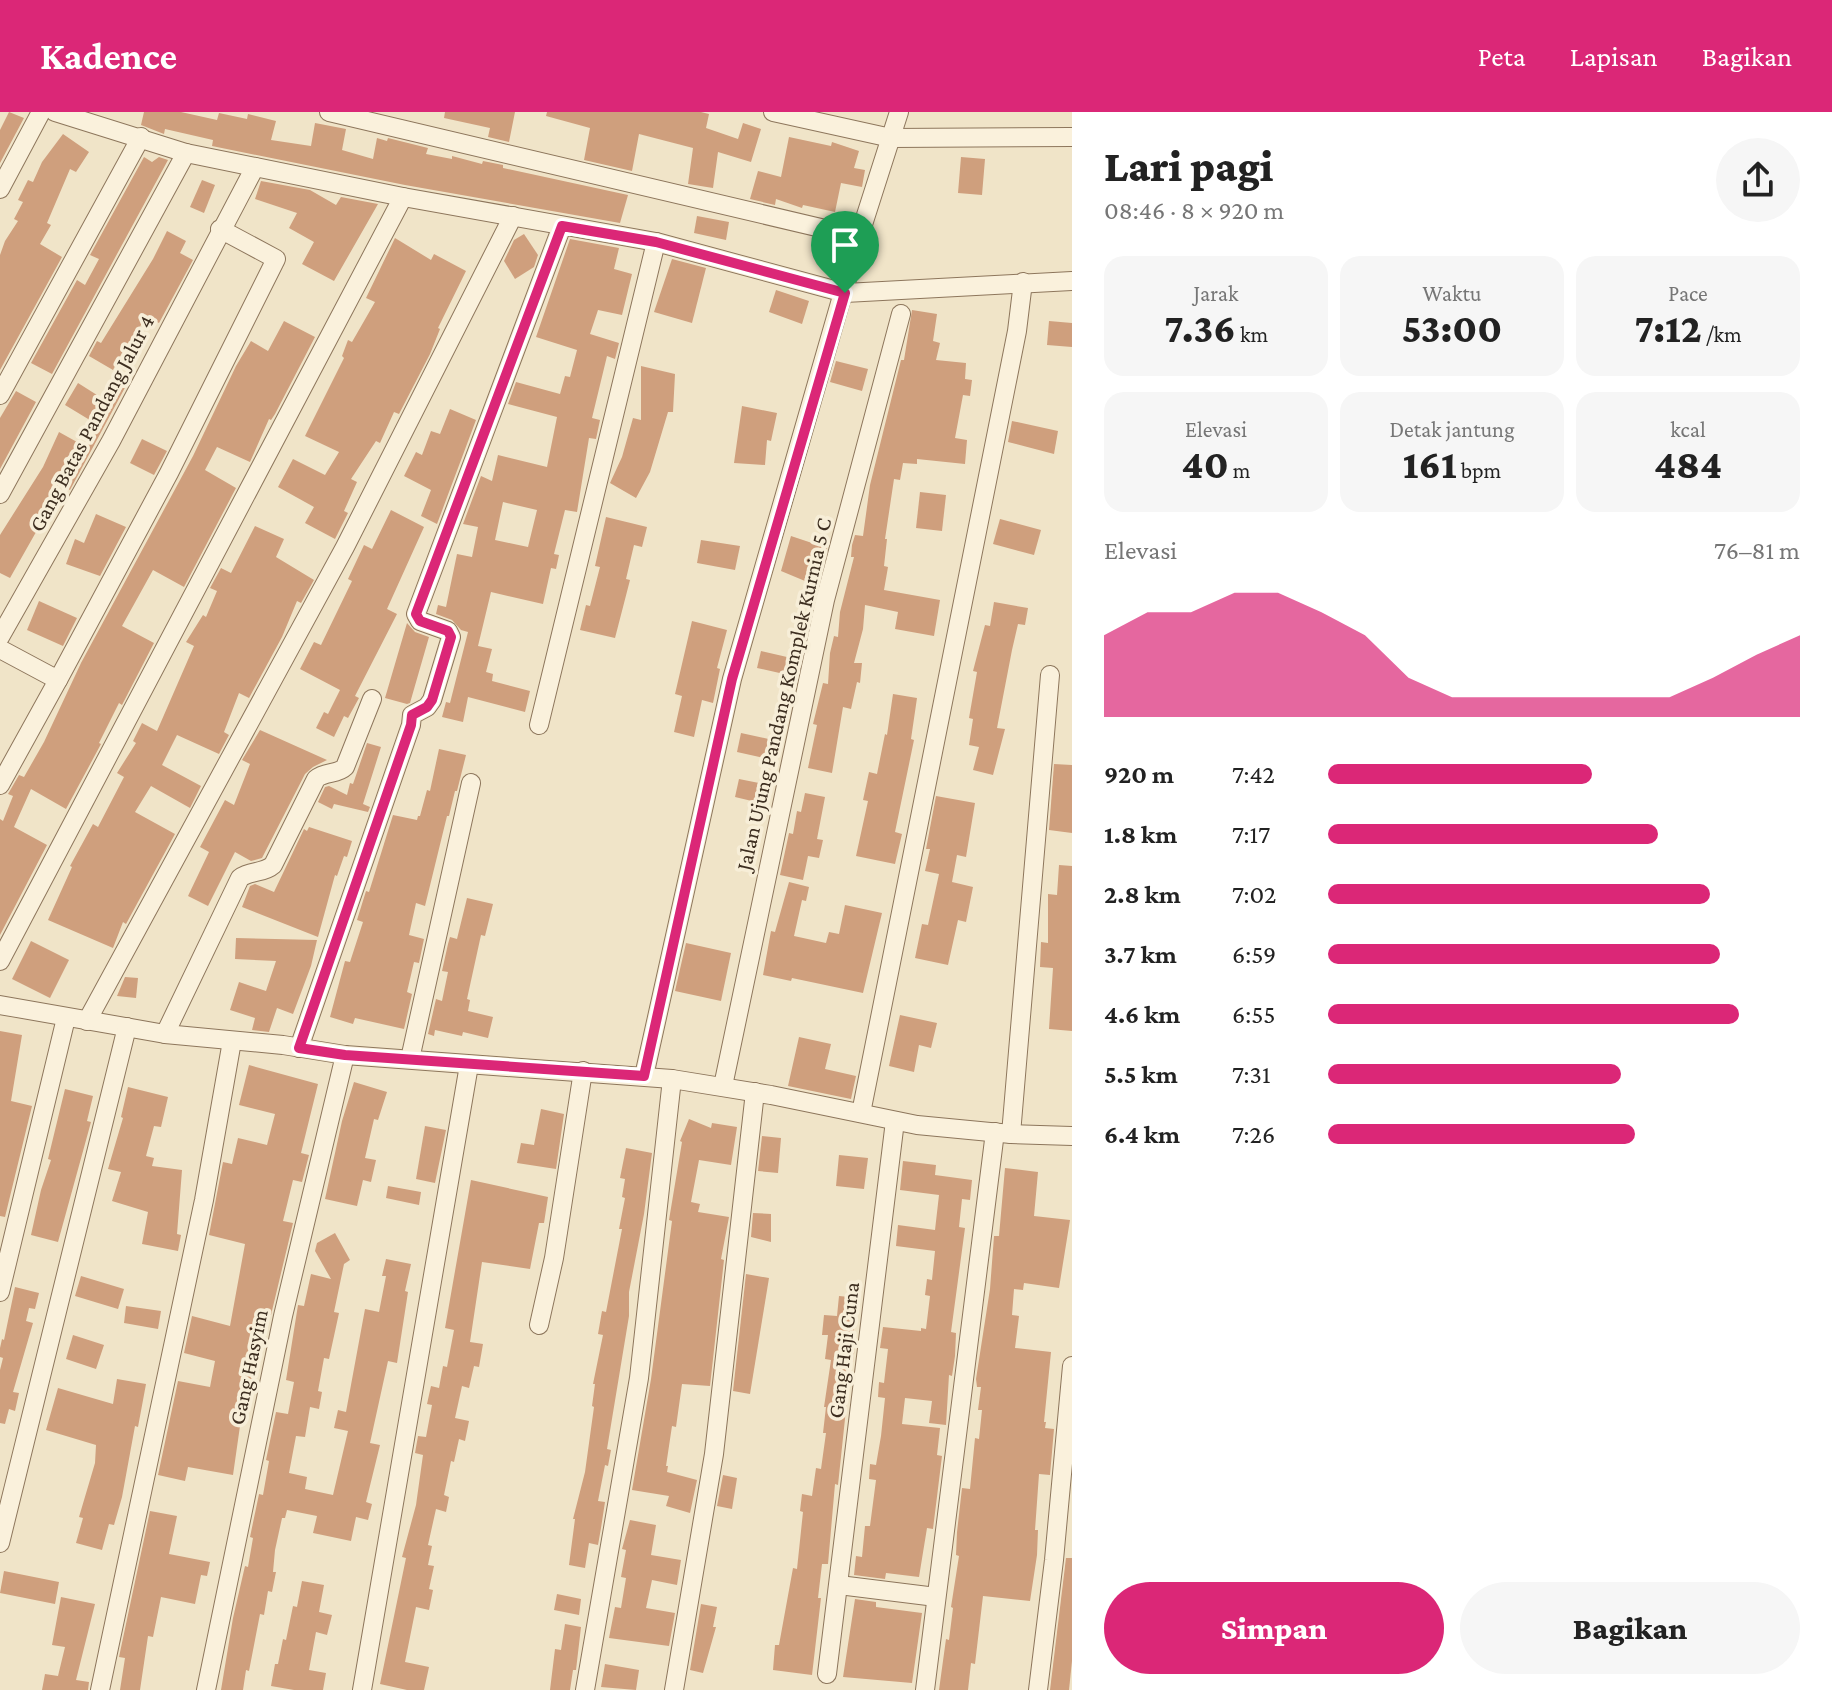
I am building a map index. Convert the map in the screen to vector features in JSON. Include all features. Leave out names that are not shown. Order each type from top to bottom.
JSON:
[{"type":"street","points":[[0,189],[41,112]]},
{"type":"street","points":[[55,112],[186,153],[403,197],[656,242],[845,293],[1072,281]]},
{"type":"street","points":[[329,112],[859,237]]},
{"type":"street","points":[[773,112],[891,138],[1072,137]]},
{"type":"street","points":[[644,1076],[732,679],[859,237],[899,112]]},
{"type":"street","points":[[0,395],[141,137]]},
{"type":"street","points":[[0,494],[186,153]]},
{"type":"street","name":"Gang Batas Pandang Jalur 4","points":[[0,637],[111,441],[255,167]]},
{"type":"street","points":[[0,961],[403,197]]},
{"type":"street","points":[[87,1021],[345,547],[513,216]]},
{"type":"street","points":[[299,1048],[412,715],[427,707],[432,700],[451,637],[448,631],[420,621],[416,614],[562,226]]},
{"type":"street","points":[[0,785],[169,473],[275,264],[273,256],[220,229]]},
{"type":"street","points":[[539,725],[656,242]]},
{"type":"street","points":[[861,1113],[1017,331],[1023,282]]},
{"type":"street","name":"Jalan Ujung Pandang Komplek Kurnia 5 C","points":[[723,1086],[825,600],[901,314]]},
{"type":"street","points":[[0,649],[58,680]]},
{"type":"street","points":[[925,1690],[1003,1133],[1050,675]]},
{"type":"street","points":[[165,1034],[240,878],[273,865],[316,779],[322,773],[345,767],[372,699]]},
{"type":"street","points":[[410,1059],[471,783]]},
{"type":"street","points":[[0,1005],[165,1034],[345,1055],[672,1079],[755,1092],[895,1121],[1003,1133],[1072,1136]]},
{"type":"street","points":[[0,1292],[66,1018]]},
{"type":"street","points":[[0,1543],[127,1027]]},
{"type":"street","points":[[100,1690],[204,1200],[232,1041]]},
{"type":"street","name":"Gang Hasyim","points":[[206,1690],[283,1316],[345,1055]]},
{"type":"street","points":[[362,1690],[469,1065]]},
{"type":"street","points":[[539,1325],[554,1258],[583,1071]]},
{"type":"street","points":[[585,1690],[639,1378],[672,1079]]},
{"type":"street","points":[[674,1690],[714,1454],[755,1092]]},
{"type":"street","name":"Gang Haji Cuna","points":[[827,1674],[895,1121]]},
{"type":"street","points":[[1038,1690],[1072,1366]]},
{"type":"street","points":[[839,1585],[936,1597]]},
{"type":"building","points":[[9,112],[24,118],[0,163],[0,130]]},
{"type":"building","points":[[144,112],[181,112],[217,120],[219,113],[247,119],[248,114],[276,121],[271,140],[311,146],[315,123],[346,129],[342,150],[373,159],[377,138],[387,141],[388,138],[428,148],[426,154],[503,165],[503,168],[628,195],[620,223],[405,185],[212,146],[213,140],[165,129],[164,134],[141,125]]},
{"type":"building","points":[[445,112],[515,112],[509,142],[488,137],[490,128],[444,118]]},
{"type":"building","points":[[547,112],[701,112],[709,114],[706,128],[738,139],[743,123],[761,129],[751,162],[718,152],[713,188],[688,184],[693,148],[639,134],[632,171],[584,160],[590,128],[546,116]]},
{"type":"building","points":[[63,134],[89,152],[76,172],[70,169],[47,223],[51,225],[40,244],[62,257],[0,370],[0,255],[18,221],[14,219],[23,202],[18,200],[28,180],[33,182],[42,162]]},
{"type":"building","points":[[789,137],[831,146],[832,142],[859,151],[854,168],[865,170],[862,187],[841,183],[835,212],[803,205],[802,208],[776,199],[775,205],[750,199],[758,171],[781,177]]},
{"type":"building","points":[[144,157],[152,162],[159,157],[168,160],[52,374],[31,363],[77,280],[85,285],[99,259],[90,255]]},
{"type":"building","points":[[961,157],[985,159],[982,195],[958,193]]},
{"type":"building","points":[[202,180],[215,185],[204,213],[190,207]]},
{"type":"building","points":[[261,181],[310,190],[336,205],[341,197],[378,204],[334,281],[302,264],[314,242],[289,228],[297,213],[255,199]]},
{"type":"building","points":[[697,216],[729,222],[726,240],[694,233]]},
{"type":"building","points":[[167,231],[186,241],[180,253],[193,260],[159,323],[145,316],[130,349],[125,347],[113,370],[89,356],[97,341],[101,343]]},
{"type":"building","points":[[524,234],[538,255],[534,267],[515,279],[504,261],[514,240]]},
{"type":"building","points":[[395,238],[431,260],[434,254],[466,271],[438,328],[430,354],[399,414],[394,412],[380,443],[376,441],[351,479],[357,482],[344,511],[348,513],[335,539],[305,523],[314,507],[278,487],[293,459],[325,475],[339,452],[305,436],[344,358],[348,340],[352,342],[375,302],[366,298]]},
{"type":"building","points":[[570,239],[619,248],[614,269],[632,274],[622,315],[598,310],[590,334],[619,343],[615,359],[607,356],[592,418],[600,420],[596,439],[589,438],[577,512],[565,510],[554,554],[559,555],[556,569],[551,568],[543,604],[491,592],[478,646],[492,649],[486,672],[493,674],[492,681],[530,691],[525,712],[468,697],[463,722],[442,717],[446,702],[450,703],[468,632],[461,630],[452,620],[436,614],[438,605],[446,607],[457,554],[472,557],[478,527],[463,524],[481,476],[492,481],[498,455],[547,467],[557,417],[508,404],[516,382],[560,394],[565,376],[570,377],[577,350],[536,337]],"holes":[[[503,502],[537,510],[528,547],[495,540]]]},
{"type":"building","points":[[672,259],[706,268],[692,323],[654,312]]},
{"type":"building","points":[[776,290],[809,301],[802,324],[769,312]]},
{"type":"building","points":[[912,310],[937,314],[933,341],[940,343],[936,360],[966,363],[965,379],[972,380],[970,396],[963,395],[955,438],[967,440],[965,464],[917,459],[917,464],[903,463],[900,480],[894,479],[885,539],[884,566],[888,567],[884,590],[940,600],[934,636],[895,629],[898,612],[865,605],[863,629],[854,663],[862,663],[860,683],[857,682],[851,709],[843,707],[832,773],[808,768],[817,725],[813,724],[823,683],[828,684],[830,653],[834,636],[838,637],[840,612],[854,557],[851,557],[852,545],[855,535],[863,536],[870,485],[901,360],[904,360]]},
{"type":"building","points":[[284,321],[315,337],[275,414],[269,419],[250,462],[217,447],[205,470],[236,488],[184,587],[153,570],[122,626],[154,643],[122,705],[119,703],[66,809],[31,789],[14,827],[47,845],[0,935],[0,819],[3,821],[13,796],[8,794],[19,775],[24,777],[44,742],[81,663],[193,456],[236,366],[251,341],[268,351]]},
{"type":"building","points":[[1049,321],[1072,323],[1072,347],[1047,345]]},
{"type":"building","points":[[836,361],[868,369],[862,391],[830,382]]},
{"type":"building","points":[[641,366],[675,374],[673,412],[668,412],[650,472],[636,498],[610,483],[622,457],[633,418],[641,420]]},
{"type":"building","points":[[119,378],[128,382],[70,490],[59,484],[36,522],[40,525],[10,578],[0,573],[0,535],[43,467],[59,432],[86,447],[98,425],[65,405],[78,383],[108,402]]},
{"type":"building","points":[[16,391],[36,402],[0,469],[0,418]]},
{"type":"building","points":[[742,406],[777,413],[771,441],[767,440],[765,465],[734,463]]},
{"type":"building","points":[[450,409],[476,420],[437,524],[421,516],[431,490],[404,476],[416,452],[422,455],[431,431],[440,434]]},
{"type":"building","points":[[1012,421],[1058,431],[1054,454],[1008,442]]},
{"type":"building","points":[[142,439],[167,451],[154,475],[130,463]]},
{"type":"building","points":[[920,492],[946,495],[942,531],[916,528]]},
{"type":"building","points":[[391,510],[424,527],[387,609],[397,614],[355,696],[359,698],[348,718],[344,716],[334,737],[316,728],[324,712],[328,714],[340,690],[300,669],[314,642],[321,645],[352,581],[348,579],[364,545],[372,549]]},
{"type":"building","points":[[96,514],[126,527],[100,576],[66,564],[75,539],[84,543]]},
{"type":"building","points":[[606,517],[647,527],[642,547],[634,545],[626,579],[630,580],[615,638],[580,630],[600,567],[595,566]]},
{"type":"building","points":[[1000,519],[1041,530],[1034,555],[993,544]]},
{"type":"building","points":[[255,526],[284,539],[276,557],[314,580],[301,603],[297,601],[282,637],[249,698],[239,693],[224,732],[229,735],[219,754],[177,735],[162,765],[201,786],[190,808],[151,786],[135,812],[175,834],[126,924],[123,922],[113,948],[48,920],[70,866],[93,824],[98,827],[124,777],[117,773],[136,743],[133,741],[142,723],[157,731],[194,646],[186,642],[203,615],[206,617],[217,591],[210,588],[221,568],[231,573]]},
{"type":"building","points":[[791,536],[827,548],[822,564],[813,561],[805,581],[781,571]]},
{"type":"building","points":[[701,540],[740,546],[735,570],[697,563]]},
{"type":"building","points":[[39,601],[77,618],[63,646],[27,630]]},
{"type":"building","points":[[994,602],[1028,608],[1025,625],[1018,624],[1012,650],[997,728],[1005,729],[993,775],[973,770],[979,747],[969,745],[973,719],[969,718],[977,672],[973,671],[985,625],[990,626]]},
{"type":"building","points":[[692,621],[727,630],[717,668],[720,669],[713,703],[702,700],[694,737],[674,732],[682,696],[675,694]]},
{"type":"building","points":[[407,623],[415,632],[429,637],[410,703],[407,704],[385,698]]},
{"type":"building","points":[[761,651],[787,657],[784,674],[757,668]]},
{"type":"building","points":[[893,694],[917,698],[911,739],[914,740],[895,832],[902,834],[895,864],[856,856],[868,801],[863,800],[869,772],[877,774]]},
{"type":"building","points":[[260,730],[327,760],[305,774],[262,858],[251,861],[235,852],[208,906],[188,896],[209,852],[200,847],[225,800],[234,805],[250,764],[242,760]]},
{"type":"building","points":[[741,733],[773,740],[769,759],[737,752]]},
{"type":"building","points":[[367,743],[381,747],[363,804],[370,807],[368,812],[334,804],[332,809],[318,802],[325,787],[329,786],[347,795]]},
{"type":"building","points":[[439,749],[466,755],[425,906],[416,903],[409,935],[424,939],[419,963],[414,962],[407,992],[412,994],[404,1029],[355,1018],[353,1024],[330,1017],[345,961],[350,962],[363,922],[357,920],[393,815],[417,820],[420,816],[427,790],[430,791]]},
{"type":"building","points":[[1054,764],[1072,765],[1072,833],[1049,830]]},
{"type":"building","points":[[739,779],[759,783],[756,802],[735,797]]},
{"type":"building","points":[[805,793],[825,797],[817,839],[823,840],[819,858],[808,856],[803,880],[780,875],[789,833],[793,834],[797,811],[801,812]]},
{"type":"building","points":[[936,796],[975,803],[966,857],[957,855],[952,882],[973,887],[966,922],[958,920],[948,965],[915,958],[922,924],[928,925],[939,874],[925,871]]},
{"type":"building","points":[[309,827],[352,841],[347,857],[344,856],[335,875],[318,937],[242,907],[250,886],[255,884],[274,892],[304,829],[307,831]]},
{"type":"building","points":[[1059,865],[1072,866],[1072,1031],[1049,1029],[1053,968],[1040,967],[1041,942],[1048,943],[1048,894],[1057,895]]},
{"type":"building","points":[[789,882],[809,887],[806,901],[802,900],[794,936],[826,943],[829,932],[839,934],[845,905],[882,913],[863,993],[763,975],[771,931],[775,932]]},
{"type":"building","points":[[467,898],[493,904],[485,936],[481,935],[467,999],[470,1000],[468,1011],[493,1017],[488,1038],[435,1030],[434,1036],[428,1034],[436,999],[442,1001],[448,972],[442,971],[448,944],[450,937],[457,939]]},
{"type":"building","points":[[236,938],[317,940],[293,1014],[277,1008],[269,1032],[252,1030],[255,1018],[230,1010],[239,982],[266,991],[276,961],[235,959]]},
{"type":"building","points":[[31,941],[69,960],[50,998],[12,979]]},
{"type":"building","points":[[686,943],[731,953],[721,1001],[675,991]]},
{"type":"building","points":[[125,977],[138,978],[136,998],[117,996]]},
{"type":"building","points":[[900,1015],[937,1023],[931,1048],[919,1045],[914,1072],[889,1066]]},
{"type":"building","points":[[0,1031],[22,1035],[11,1101],[32,1106],[5,1217],[0,1216]]},
{"type":"building","points":[[799,1037],[831,1044],[825,1069],[856,1076],[851,1099],[788,1086]]},
{"type":"building","points":[[249,1065],[318,1084],[301,1153],[309,1155],[302,1182],[293,1180],[283,1221],[293,1223],[271,1315],[266,1314],[259,1341],[252,1378],[257,1379],[254,1393],[249,1392],[244,1420],[241,1419],[233,1475],[188,1467],[185,1481],[158,1475],[178,1381],[210,1387],[215,1361],[184,1353],[192,1316],[230,1326],[245,1244],[209,1235],[223,1162],[232,1164],[238,1138],[267,1145],[275,1114],[239,1105]]},
{"type":"building","points":[[354,1082],[387,1092],[378,1120],[374,1119],[365,1158],[376,1160],[371,1182],[363,1180],[357,1206],[325,1199]]},
{"type":"building","points":[[128,1087],[168,1097],[161,1127],[154,1126],[146,1156],[154,1158],[152,1166],[182,1170],[178,1251],[142,1244],[148,1212],[112,1201],[121,1172],[108,1169],[123,1118]]},
{"type":"building","points":[[65,1089],[93,1096],[87,1121],[91,1122],[58,1242],[31,1235],[51,1160],[48,1159]]},
{"type":"building","points":[[541,1109],[564,1114],[556,1169],[517,1163],[521,1143],[534,1145]]},
{"type":"building","points":[[689,1119],[711,1128],[712,1123],[737,1127],[731,1165],[699,1160],[691,1202],[700,1204],[698,1212],[729,1217],[721,1259],[724,1260],[710,1386],[682,1384],[666,1466],[667,1472],[697,1480],[690,1513],[666,1506],[669,1496],[632,1490],[651,1379],[680,1141]]},
{"type":"building","points":[[425,1126],[446,1130],[435,1183],[416,1179]]},
{"type":"building","points":[[762,1136],[781,1138],[778,1173],[758,1171]]},
{"type":"building","points":[[626,1148],[652,1153],[607,1449],[611,1450],[598,1501],[605,1502],[601,1528],[598,1545],[589,1543],[585,1568],[569,1565],[573,1519],[585,1472],[594,1407],[593,1384],[603,1335],[598,1334],[602,1311],[606,1312],[622,1229],[619,1229],[625,1179],[620,1178]]},
{"type":"building","points":[[839,1155],[868,1158],[864,1189],[836,1186]]},
{"type":"building","points":[[903,1161],[936,1165],[935,1175],[972,1180],[970,1200],[962,1199],[959,1227],[965,1228],[951,1332],[956,1333],[955,1356],[952,1376],[949,1375],[946,1425],[929,1423],[932,1401],[905,1398],[902,1424],[940,1428],[937,1455],[942,1456],[933,1529],[927,1528],[919,1577],[886,1573],[885,1579],[854,1575],[856,1556],[862,1557],[865,1526],[870,1526],[876,1480],[869,1479],[870,1464],[876,1465],[881,1436],[885,1398],[878,1397],[879,1382],[884,1383],[888,1349],[880,1348],[883,1327],[926,1329],[930,1296],[925,1295],[927,1279],[932,1280],[935,1251],[896,1246],[898,1225],[935,1230],[939,1195],[900,1190]]},
{"type":"building","points":[[1005,1168],[1038,1172],[1034,1216],[1070,1220],[1059,1288],[1024,1283],[1023,1290],[1014,1289],[1012,1315],[1019,1316],[1015,1348],[1051,1352],[1044,1422],[1045,1428],[1054,1429],[1050,1475],[1039,1474],[1035,1530],[1038,1530],[1037,1555],[1030,1601],[983,1596],[975,1664],[971,1663],[968,1690],[939,1690],[946,1639],[949,1640],[959,1556],[956,1555],[957,1532],[962,1488],[970,1489],[975,1438],[979,1439],[981,1387],[977,1387],[976,1379],[990,1289],[994,1236],[999,1236]]},
{"type":"building","points":[[471,1180],[548,1197],[544,1223],[539,1223],[530,1269],[482,1262],[470,1342],[483,1344],[479,1367],[474,1366],[469,1388],[462,1386],[455,1418],[469,1421],[465,1441],[459,1439],[454,1462],[451,1461],[444,1495],[449,1497],[446,1512],[436,1509],[428,1545],[432,1546],[428,1565],[434,1566],[429,1610],[416,1607],[405,1662],[429,1667],[424,1690],[407,1690],[380,1684],[406,1558],[402,1557],[416,1505],[423,1455],[415,1453],[418,1436],[426,1437],[432,1405],[427,1404],[431,1386],[439,1388],[443,1366],[447,1367],[454,1330],[445,1328]]},
{"type":"building","points":[[388,1186],[421,1192],[419,1205],[386,1198]]},
{"type":"building","points":[[753,1213],[771,1214],[771,1242],[751,1237]]},
{"type":"building","points":[[335,1233],[350,1260],[344,1264],[334,1312],[339,1313],[329,1359],[324,1358],[318,1391],[322,1392],[319,1409],[310,1407],[305,1437],[296,1436],[289,1473],[307,1477],[305,1489],[333,1495],[348,1431],[334,1428],[338,1410],[346,1412],[365,1309],[379,1312],[386,1259],[411,1264],[397,1363],[388,1361],[370,1443],[380,1445],[366,1502],[372,1504],[368,1520],[356,1517],[351,1541],[313,1533],[317,1516],[287,1510],[285,1518],[282,1518],[275,1550],[273,1572],[276,1572],[272,1592],[268,1591],[264,1615],[260,1614],[243,1690],[221,1690],[233,1618],[245,1566],[248,1567],[253,1538],[250,1537],[259,1494],[263,1495],[269,1461],[266,1460],[276,1412],[288,1414],[294,1382],[286,1380],[298,1305],[304,1306],[311,1274],[331,1279],[315,1251],[317,1243]]},
{"type":"building","points":[[746,1274],[769,1278],[750,1394],[733,1391]]},
{"type":"building","points":[[81,1276],[124,1289],[118,1309],[75,1296]]},
{"type":"building","points":[[15,1287],[39,1293],[35,1309],[29,1308],[26,1321],[33,1323],[13,1392],[19,1393],[15,1411],[9,1409],[5,1424],[0,1423],[0,1370],[3,1358],[0,1357],[0,1348]]},
{"type":"building","points":[[839,1296],[860,1298],[838,1485],[835,1484],[828,1564],[822,1564],[812,1675],[773,1670],[775,1645],[779,1645],[793,1568],[797,1569],[802,1494],[812,1496],[816,1468],[821,1469],[826,1433],[823,1433],[824,1407],[831,1360],[825,1359],[828,1335],[822,1335],[824,1315],[837,1316]]},
{"type":"building","points":[[126,1306],[161,1311],[158,1329],[124,1323]]},
{"type":"building","points":[[73,1335],[104,1345],[96,1369],[66,1359]]},
{"type":"building","points":[[117,1379],[146,1384],[122,1497],[114,1525],[109,1524],[102,1550],[76,1543],[83,1518],[79,1517],[95,1463],[96,1445],[46,1430],[58,1388],[113,1404]]},
{"type":"building","points":[[723,1475],[737,1478],[732,1509],[717,1506]]},
{"type":"building","points":[[150,1511],[177,1516],[169,1554],[210,1562],[207,1576],[201,1575],[195,1604],[161,1597],[153,1637],[148,1636],[140,1690],[120,1690],[125,1658],[119,1657]]},
{"type":"building","points":[[630,1520],[656,1525],[651,1555],[681,1560],[677,1585],[652,1580],[646,1608],[675,1613],[669,1646],[609,1638],[615,1607],[621,1608],[626,1578],[621,1577],[626,1550],[622,1549]]},
{"type":"building","points":[[1066,1558],[1072,1558],[1069,1690],[1050,1690]]},
{"type":"building","points":[[4,1571],[59,1582],[55,1604],[0,1593]]},
{"type":"building","points":[[302,1581],[324,1585],[319,1612],[332,1615],[327,1635],[316,1632],[309,1670],[326,1673],[323,1690],[271,1686],[293,1606],[297,1607]]},
{"type":"building","points":[[557,1594],[581,1599],[579,1615],[554,1610]]},
{"type":"building","points":[[61,1597],[95,1604],[76,1680],[89,1682],[88,1690],[42,1690],[45,1674],[58,1676],[65,1647],[52,1645]]},
{"type":"building","points":[[855,1599],[876,1602],[876,1607],[922,1613],[912,1683],[843,1677]]},
{"type":"building","points":[[701,1604],[717,1607],[713,1627],[716,1627],[703,1673],[690,1670]]},
{"type":"building","points":[[565,1624],[581,1627],[576,1670],[573,1670],[570,1690],[550,1690],[555,1649],[561,1650]]},
{"type":"building","points":[[605,1664],[639,1670],[636,1690],[601,1687]]},
{"type":"route","points":[[562,226],[656,242],[845,293],[732,679],[644,1076],[345,1055],[299,1048],[412,715],[431,703],[451,637],[448,631],[420,621],[416,614],[562,226]]}]
